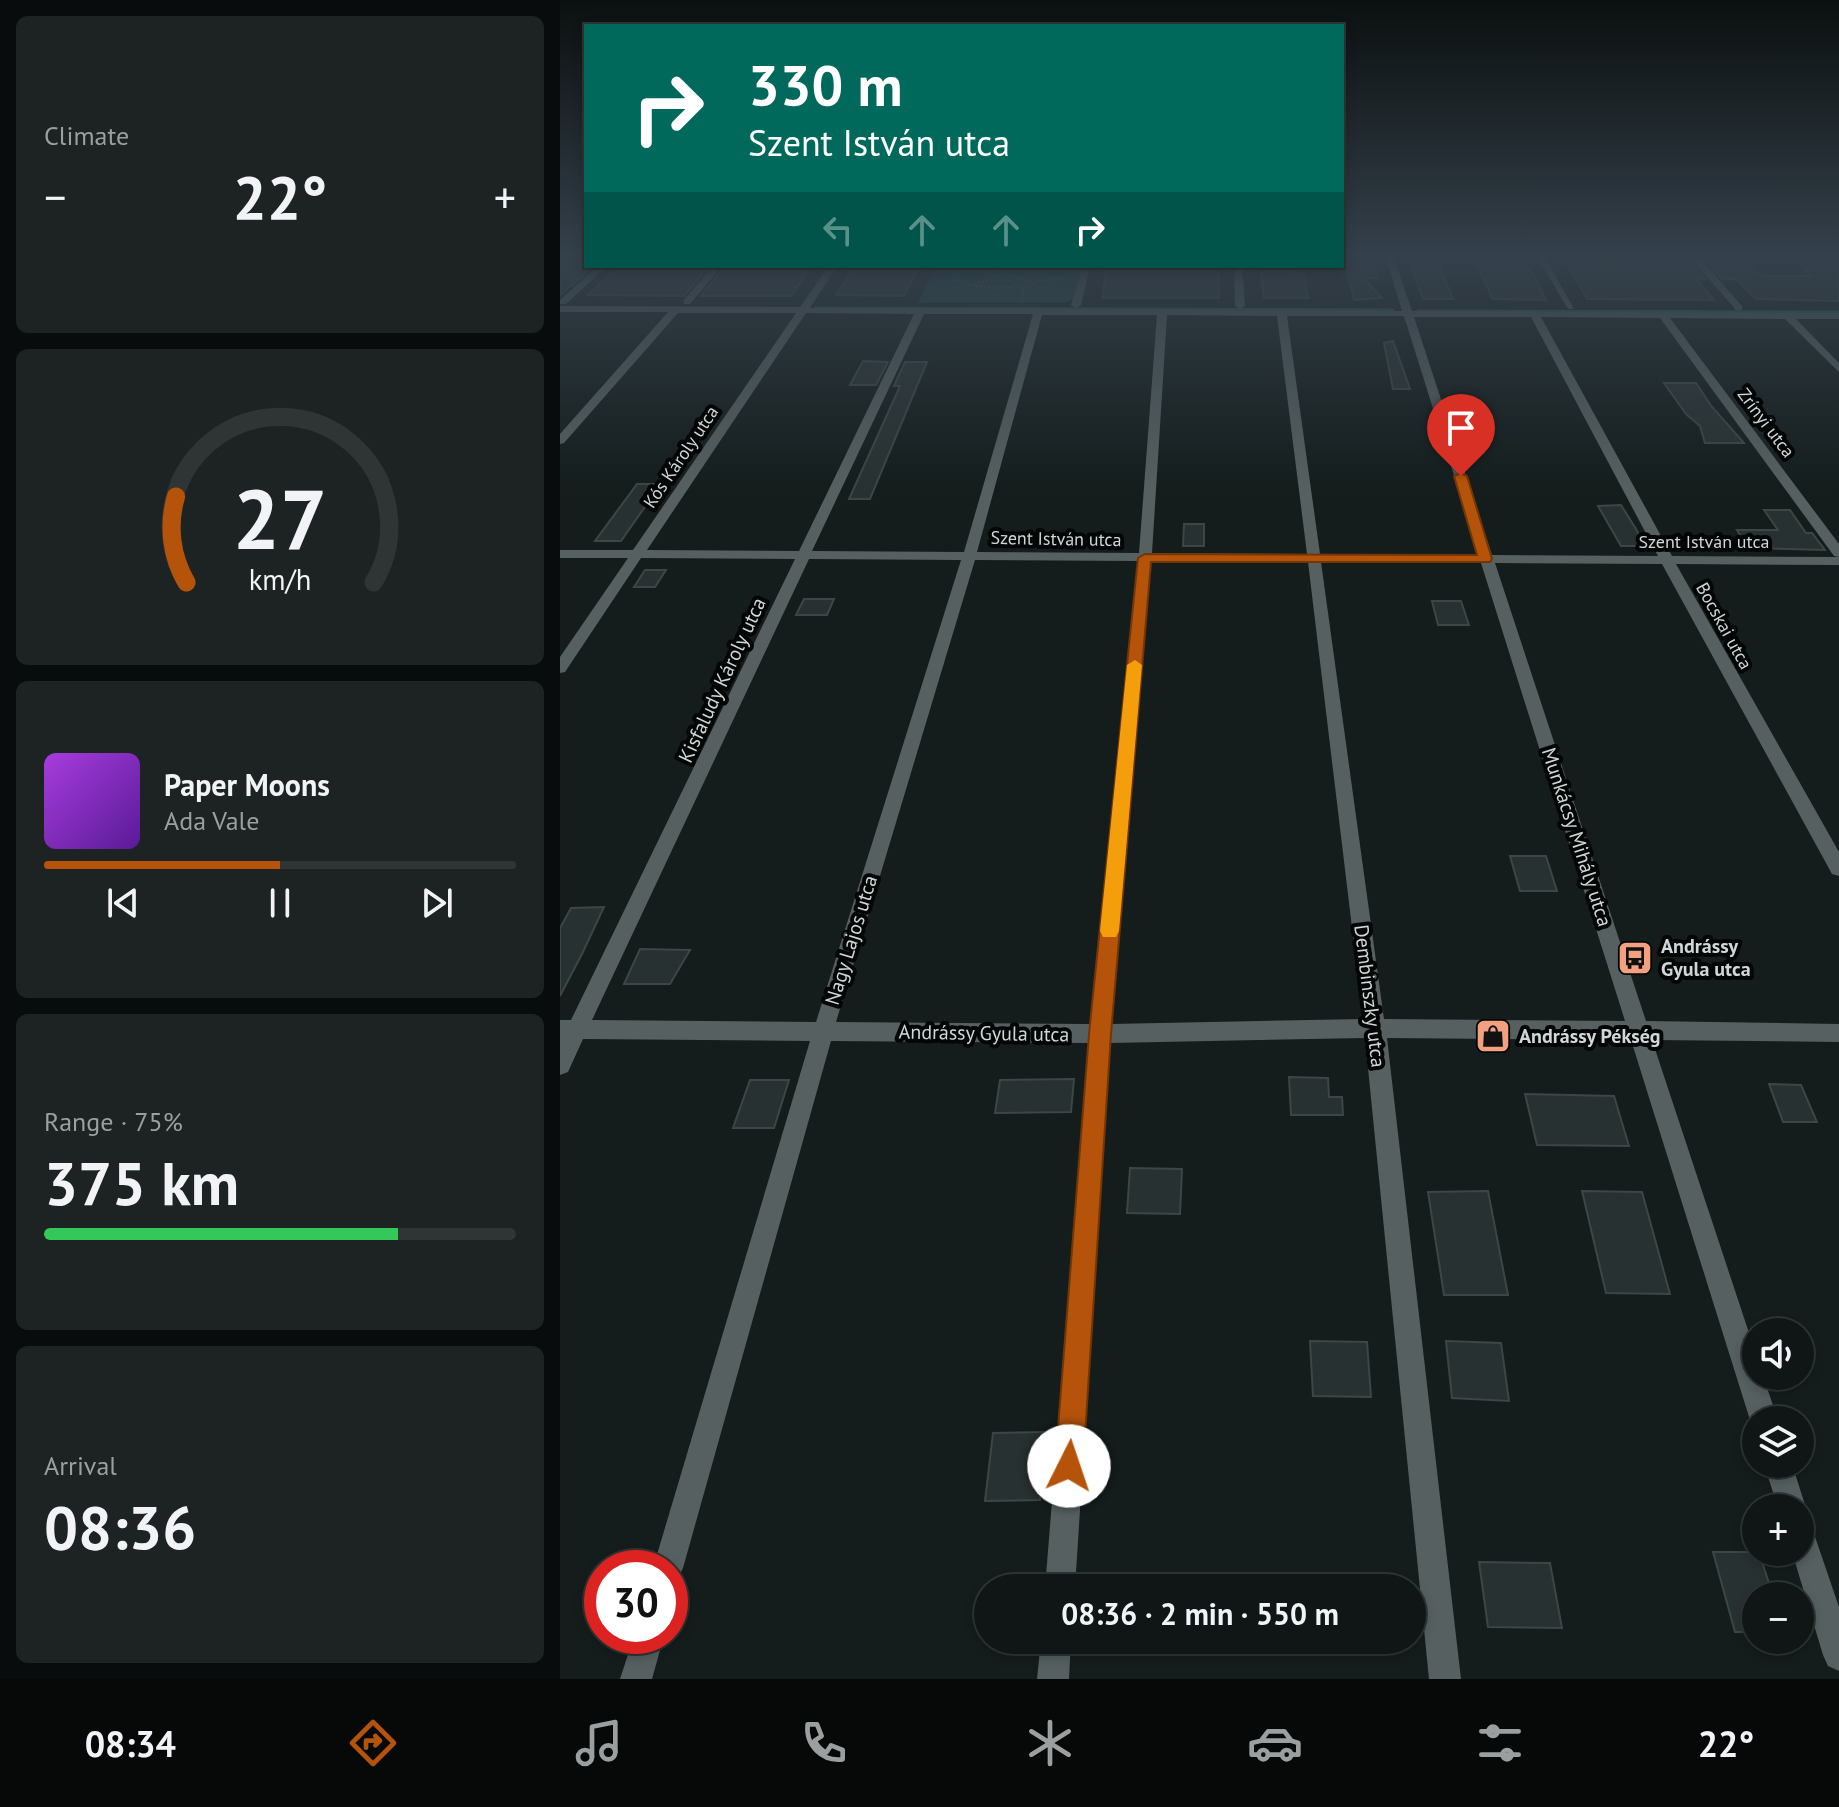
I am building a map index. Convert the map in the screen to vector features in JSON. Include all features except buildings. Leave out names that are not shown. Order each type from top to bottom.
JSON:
[{"type":"street","points":[[560,441],[654,333]]},
{"type":"street","name":"Kós Károly utca","points":[[560,668],[786,333]]},
{"type":"street","name":"Kisfaludy Károly utca","points":[[560,1065],[569,1029],[910,333]]},
{"type":"street","name":"Nagy Lajos utca","points":[[673,1550],[823,1032],[969,557],[1032,333]]},
{"type":"street","points":[[1061,1574],[1100,1034],[1145,558],[1161,333]]},
{"type":"street","name":"Dembinszky utca","points":[[1284,333],[1375,1028],[1445,1679]]},
{"type":"street","name":"Munkácsy Mihály utca","points":[[1414,333],[1760,1406]]},
{"type":"street","name":"Bocskai utca","points":[[1545,333],[1839,869]]},
{"type":"street","name":"Zrínyi utca","points":[[1677,333],[1839,553]]},
{"type":"street","points":[[1805,333],[1839,369]]},
{"type":"street","name":"Szent István utca","points":[[560,554],[1839,561]]},
{"type":"street","name":"Andrássy Gyula utca","points":[[569,1029],[1100,1034],[1375,1028],[1839,1033]]},
{"type":"street","points":[[1811,1566],[1839,1655]]},
{"type":"street","points":[[636,1679],[644,1654]]},
{"type":"street","points":[[1053,1679],[1055,1654]]},
{"type":"slow traffic","points":[[1109,931],[1135,665]]},
{"type":"place","name":"Andrássy Gyula utca","points":[[1635,958]]},
{"type":"place","name":"Andrássy Pékség","points":[[1493,1036]]},
{"type":"route","points":[[1069,1466],[1100,1034],[1145,558],[1485,559],[1461,476]]}]
